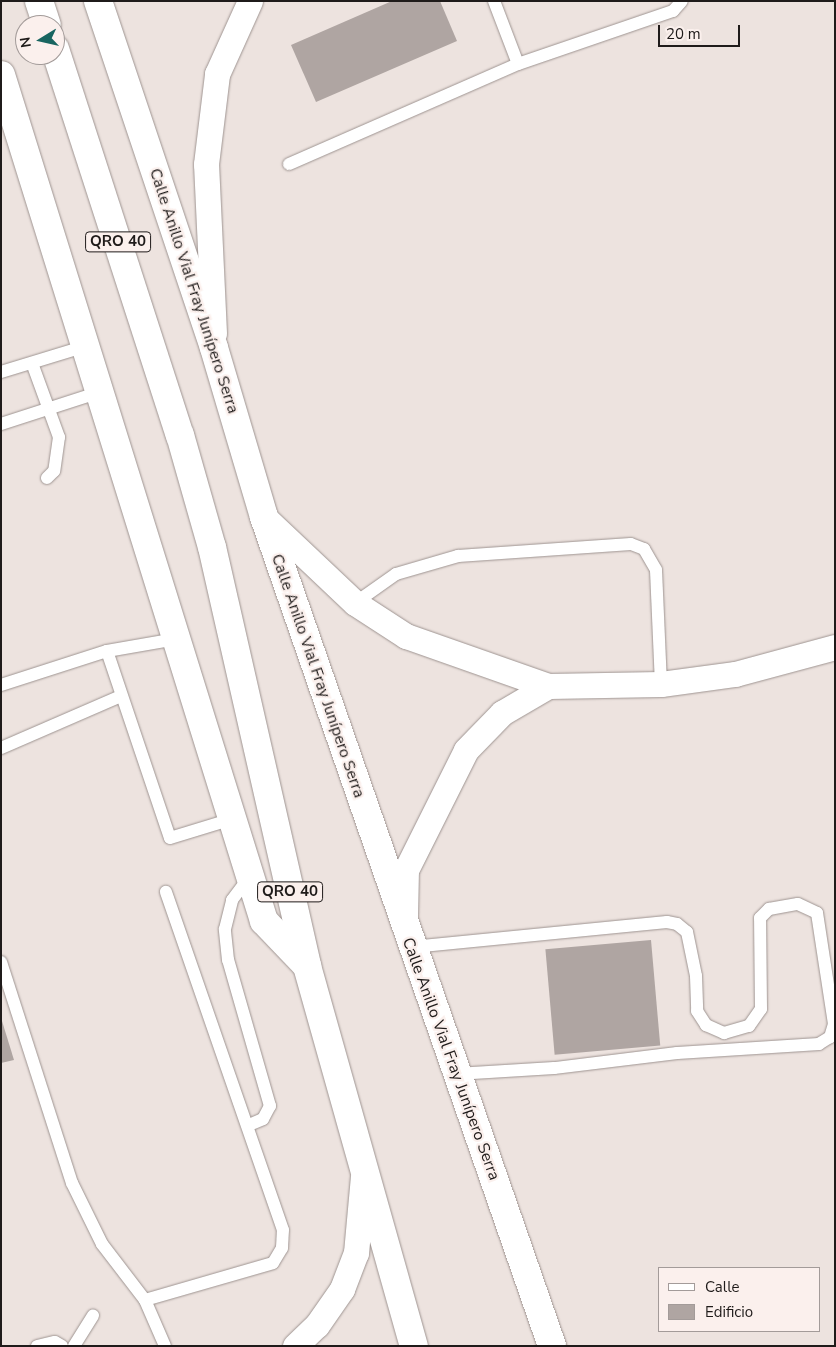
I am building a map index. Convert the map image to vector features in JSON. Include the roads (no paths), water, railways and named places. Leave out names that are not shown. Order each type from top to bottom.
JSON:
[{"type":"highway","points":[[40,1],[44,15]]},
{"type":"highway","name":"Calle Anillo Vial Fray Junípero Serra","points":[[98,1],[214,348],[264,517],[408,938],[552,1346]]},
{"type":"highway","name":"QRO 40","points":[[60,65],[180,435],[212,547],[307,966],[363,1176],[414,1346]]},
{"type":"highway","points":[[4,92],[86,346],[264,921],[307,966]]},
{"type":"street","points":[[214,348],[206,164],[217,74],[250,1]]},
{"type":"street","points":[[264,517],[355,603],[406,636],[548,686],[661,684],[735,674],[835,647]]},
{"type":"street","points":[[408,938],[406,870],[466,750],[502,713],[548,686]]},
{"type":"street","points":[[295,1346],[317,1325],[342,1289],[356,1253],[363,1176]]},
{"type":"lane","points":[[494,1],[518,64]]},
{"type":"lane","points":[[289,164],[518,64],[673,11],[682,1]]},
{"type":"lane","points":[[1,372],[86,346]]},
{"type":"lane","points":[[32,363],[59,437],[54,471],[47,478]]},
{"type":"lane","points":[[1,424],[100,392]]},
{"type":"lane","points":[[355,603],[396,574],[458,556],[631,544],[644,549],[656,570],[661,684]]},
{"type":"lane","points":[[1,685],[107,651],[176,639]]},
{"type":"lane","points":[[107,651],[170,838],[232,819]]},
{"type":"lane","points":[[1,748],[121,696]]},
{"type":"lane","points":[[249,1125],[263,1120],[270,1106],[228,960],[225,929],[232,900],[250,876]]},
{"type":"lane","points":[[145,1300],[273,1263],[282,1248],[283,1230],[249,1125],[166,892]]},
{"type":"lane","points":[[408,938],[667,922],[677,924],[686,932],[696,976],[697,1011],[706,1025],[724,1032],[749,1026],[761,1009],[760,918],[769,909],[798,904],[817,913],[834,1024],[830,1037],[819,1044],[677,1053],[554,1068],[456,1074]]},
{"type":"lane","points":[[1,962],[72,1183],[102,1244],[145,1300],[165,1346]]},
{"type":"lane","points":[[74,1346],[93,1315]]},
{"type":"lane","points":[[37,1346],[55,1342],[62,1346]]}]
